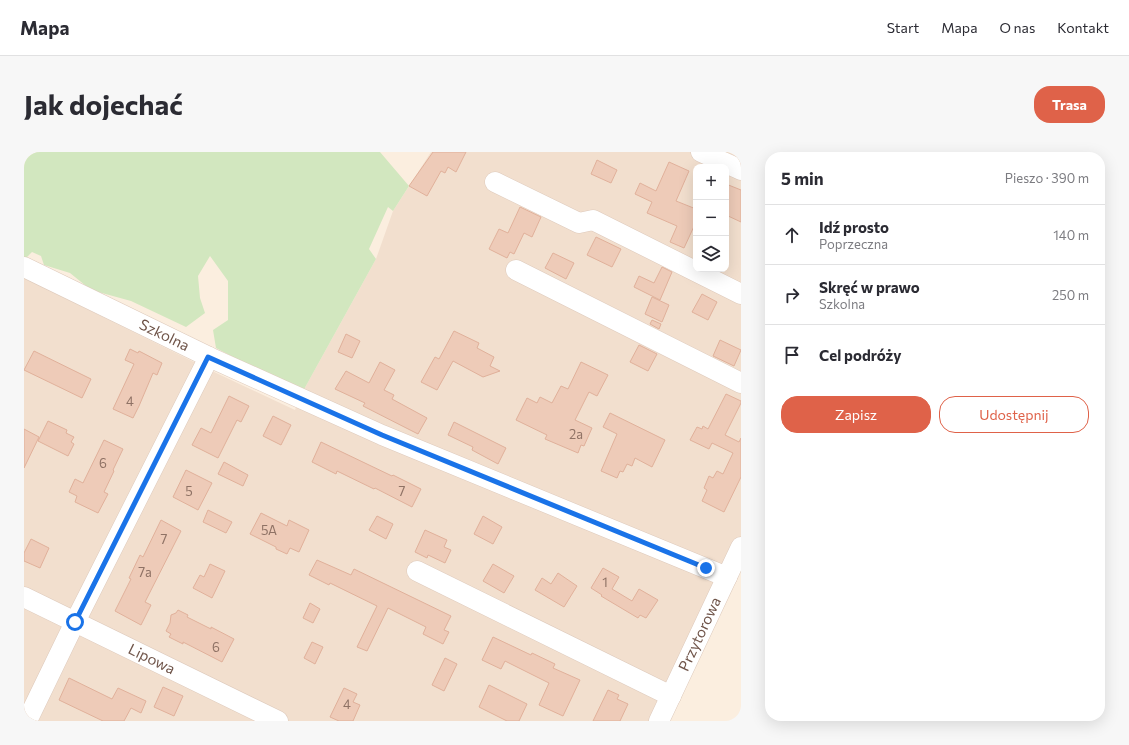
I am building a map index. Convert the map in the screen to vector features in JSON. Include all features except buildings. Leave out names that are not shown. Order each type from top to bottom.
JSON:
[{"type":"street","points":[[701,152],[741,170]]},
{"type":"street","points":[[495,182],[579,223],[593,220],[741,294]]},
{"type":"street","name":"Szkolna","points":[[24,267],[208,357],[382,435],[727,577]]},
{"type":"street","points":[[516,270],[741,383]]},
{"type":"street","points":[[27,721],[208,357]]},
{"type":"street","name":"Przytorowa","points":[[659,721],[741,547]]},
{"type":"street","points":[[417,571],[671,696]]},
{"type":"street","name":"Lipowa","points":[[24,597],[278,721]]},
{"type":"shaded area","points":[[431,152],[729,152],[741,158],[741,547],[659,721],[24,721],[24,278],[212,371],[295,410],[302,393],[376,259],[393,211]]},
{"type":"green space","points":[[24,152],[380,152],[409,186],[393,211],[388,207],[369,249],[376,259],[302,393],[216,348],[213,330],[228,320],[228,281],[210,256],[198,276],[200,298],[205,313],[186,327],[131,301],[91,290],[70,273],[44,265],[41,256],[32,252],[25,259]]},
{"type":"route","points":[[75,622],[208,357],[382,435],[706,568]]}]
